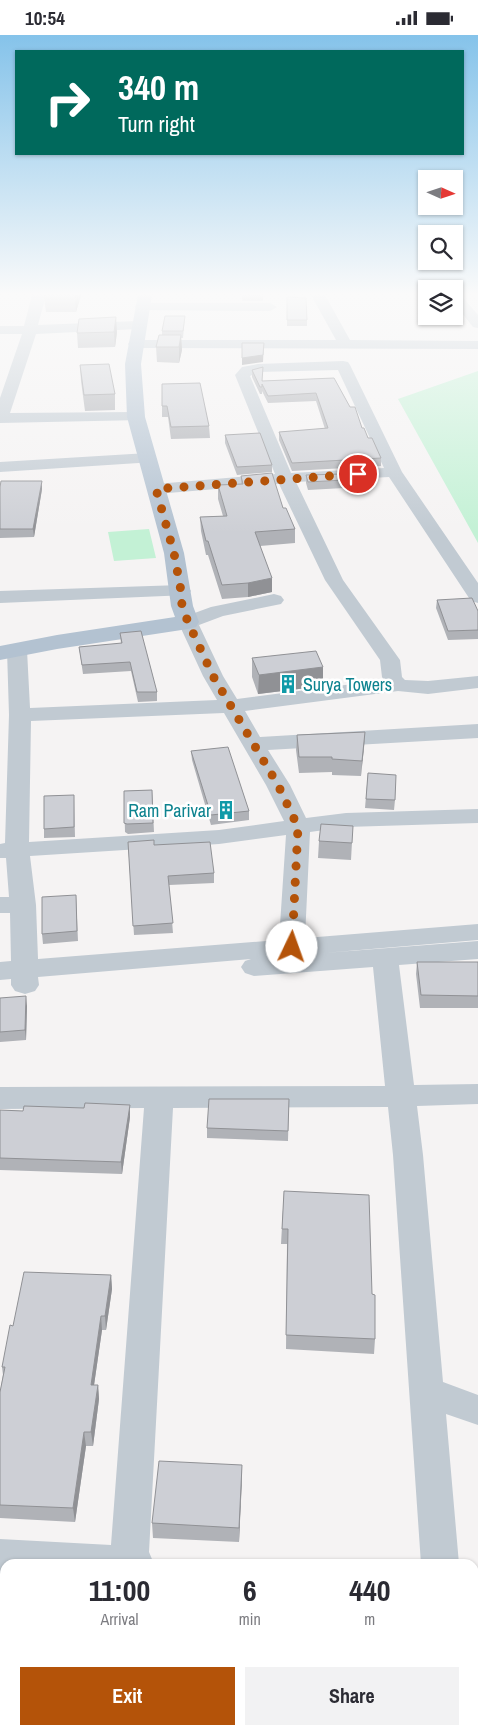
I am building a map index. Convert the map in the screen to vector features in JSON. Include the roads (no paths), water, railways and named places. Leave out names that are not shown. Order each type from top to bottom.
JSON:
[{"type":"main road","points":[[9,652],[57,642],[188,622],[182,606],[174,553],[136,417],[134,374]]},
{"type":"street","points":[[243,374],[285,478],[334,580],[390,660],[392,677],[398,685]]},
{"type":"street","points":[[347,374],[394,472],[478,597]]},
{"type":"street","points":[[7,380],[0,418],[136,417]]},
{"type":"street","points":[[0,467],[148,458]]},
{"type":"street","points":[[156,489],[285,478],[394,472]]},
{"type":"street","points":[[0,597],[181,591]]},
{"type":"street","points":[[274,600],[218,611],[188,622],[213,676],[278,785],[298,827],[292,947]]},
{"type":"street","points":[[9,652],[20,715],[8,851],[13,977]]},
{"type":"street","points":[[20,715],[232,706],[398,685],[423,687],[478,682]]},
{"type":"street","points":[[254,744],[478,731]]},
{"type":"street","points":[[8,851],[219,837],[346,820],[478,816]]},
{"type":"street","points":[[13,977],[292,947],[478,932]]},
{"type":"street","points":[[13,977],[385,957],[478,950]]},
{"type":"street","points":[[385,957],[402,1096],[440,1559]]},
{"type":"street","points":[[0,1098],[478,1094]]},
{"type":"street","points":[[131,1559],[159,1097]]},
{"type":"street","points":[[426,1391],[478,1410]]},
{"type":"street","points":[[0,1557],[44,1559]]},
{"type":"place","name":"Surya Towers","points":[[288,684]]},
{"type":"place","name":"Ram Parivar","points":[[226,810]]}]
